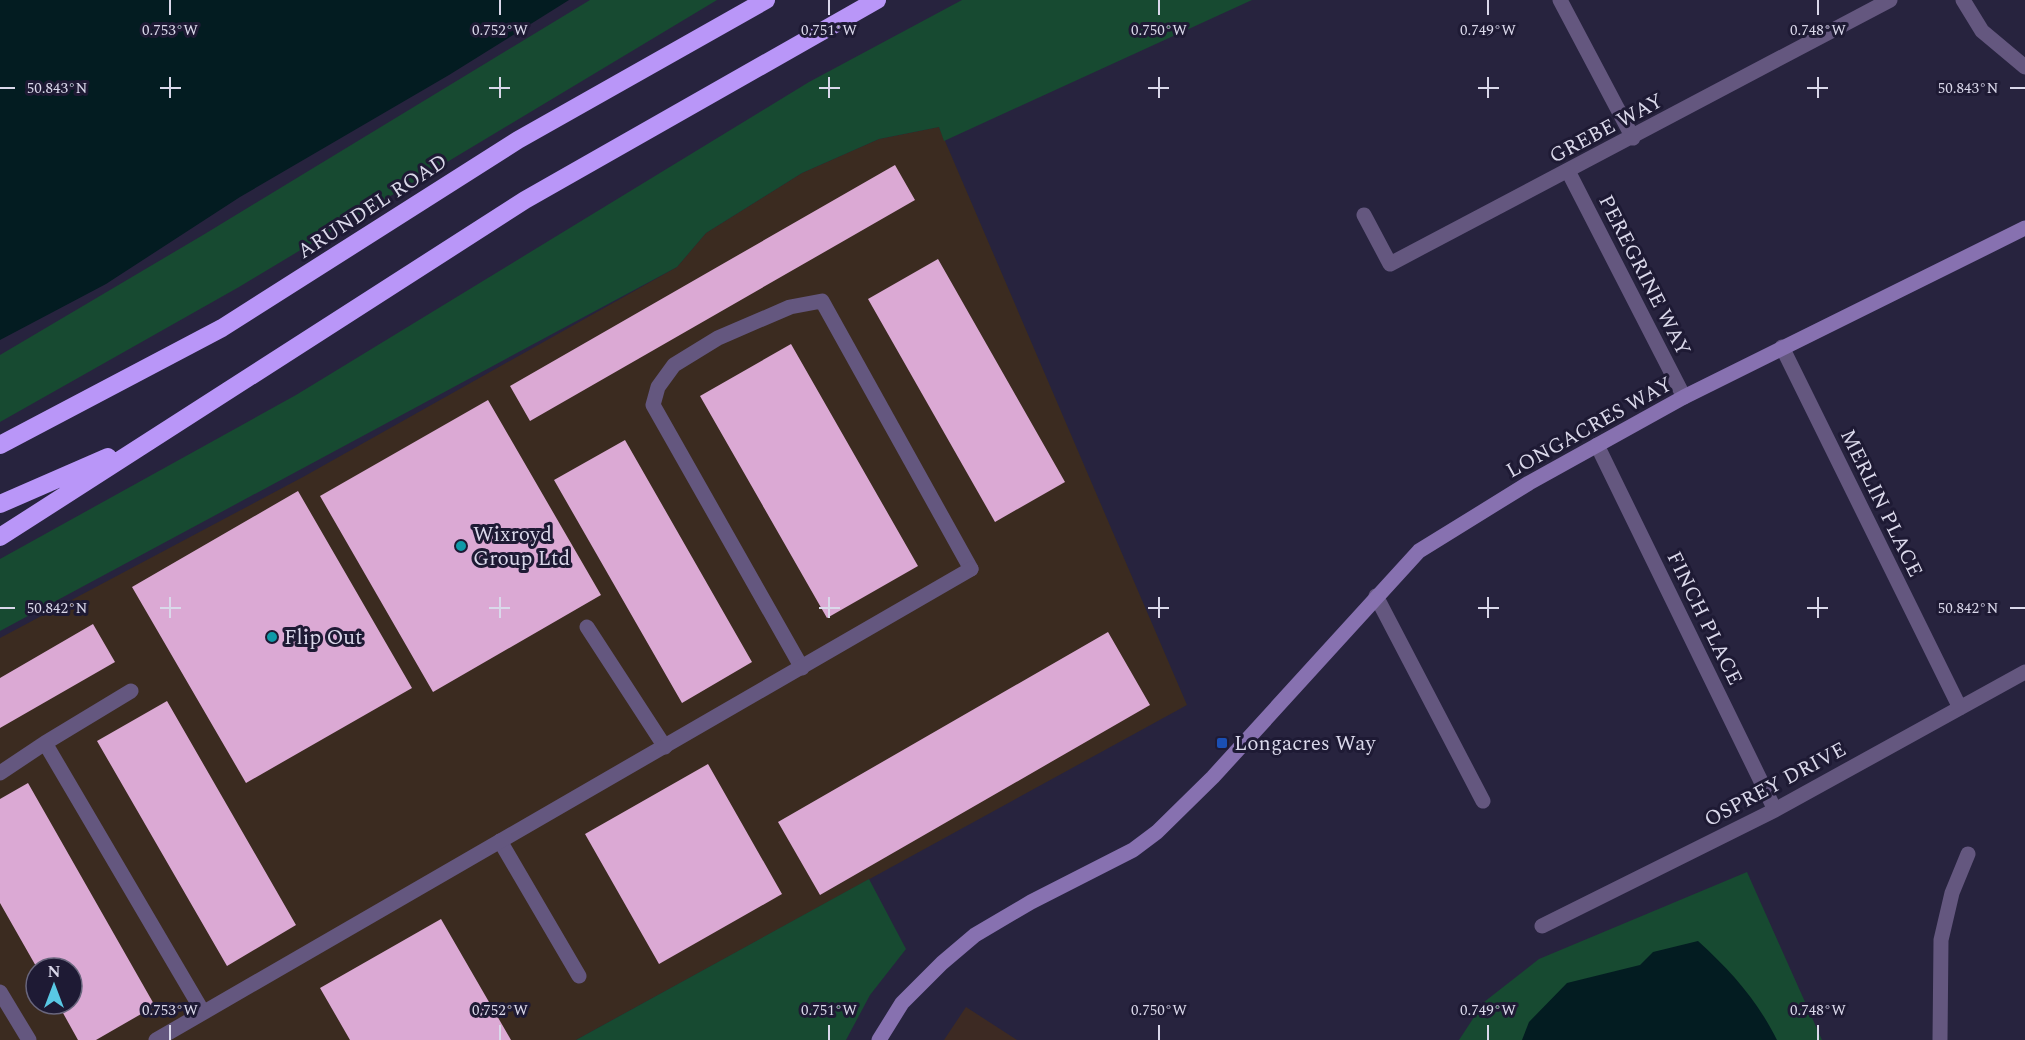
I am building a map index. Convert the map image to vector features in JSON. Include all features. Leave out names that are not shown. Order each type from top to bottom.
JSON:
[{"type":"highway","name":"ARUNDEL ROAD","points":[[0,445],[222,328],[518,140],[766,0]]},
{"type":"highway","points":[[0,537],[525,200],[877,0]]},
{"type":"highway","points":[[0,504],[159,435]]},
{"type":"main road","name":"LONGACRES WAY","points":[[879,1040],[902,1003],[942,963],[975,935],[1031,902],[1123,856],[1157,832],[1213,777],[1419,551],[1529,483],[1684,397],[2025,228]]},
{"type":"street","name":"GREBE WAY","points":[[1560,0],[1633,138]]},
{"type":"street","name":"GREBE WAY","points":[[1364,214],[1390,264],[1633,138],[1890,0]]},
{"type":"street","points":[[1963,0],[1982,31],[2025,67]]},
{"type":"street","name":"PEREGRINE WAY","points":[[1568,171],[1684,397]]},
{"type":"street","points":[[156,1040],[802,668],[971,569],[822,302],[790,307],[718,338],[674,365],[658,387],[652,405],[802,668]]},
{"type":"street","name":"MERLIN PLACE","points":[[1782,347],[1960,708]]},
{"type":"street","name":"FINCH PLACE","points":[[1598,445],[1775,810]]},
{"type":"street","points":[[1376,597],[1483,801]]},
{"type":"street","points":[[587,627],[665,747]]},
{"type":"street","name":"OSPREY DRIVE","points":[[1542,926],[1775,810],[2025,672]]},
{"type":"street","points":[[0,773],[131,691]]},
{"type":"street","points":[[45,743],[203,1012]]},
{"type":"street","points":[[500,841],[579,976]]},
{"type":"street","points":[[1940,1040],[1941,940],[1952,893],[1968,854]]},
{"type":"street","points":[[0,992],[29,1040]]},
{"type":"shaded area","points":[[0,0],[569,0],[449,75],[240,197],[106,284],[0,340]]},
{"type":"shaded area","points":[[939,127],[1187,705],[576,1040],[0,1040],[0,638],[303,477],[677,267],[706,233],[802,173],[879,139]]},
{"type":"shaded area","points":[[1698,941],[1742,987],[1761,1012],[1777,1040],[1522,1040],[1529,1022],[1567,983],[1640,965],[1653,952]]},
{"type":"shaded area","points":[[966,1007],[1017,1040],[944,1040]]},
{"type":"green space","points":[[590,0],[717,0],[239,287],[0,422],[0,355],[203,235]]},
{"type":"green space","points":[[962,0],[1252,0],[944,141],[939,127],[879,139],[802,173],[706,233],[677,267],[0,631],[0,559],[296,395],[809,82]]},
{"type":"green space","points":[[1747,872],[1822,1040],[1459,1040],[1484,1002],[1539,959]]},
{"type":"green space","points":[[869,879],[906,949],[870,995],[846,1040],[576,1040]]},
{"type":"building","points":[[895,165],[915,200],[530,421],[510,386]]},
{"type":"building","points":[[938,259],[1065,482],[995,522],[868,299]]},
{"type":"building","points":[[791,344],[918,566],[827,618],[700,396]]},
{"type":"building","name":"Wixroyd Group Ltd","points":[[488,400],[601,595],[433,692],[320,496]]},
{"type":"building","points":[[625,440],[752,662],[682,703],[554,480]]},
{"type":"building","name":"Flip Out","points":[[298,491],[412,688],[246,783],[132,587]]},
{"type":"building","points":[[93,624],[115,662],[0,728],[0,678]]},
{"type":"building","points":[[1108,632],[1150,705],[820,895],[778,822]]},
{"type":"building","points":[[167,701],[296,925],[227,966],[97,741]]},
{"type":"building","points":[[708,764],[782,894],[659,964],[585,834]]},
{"type":"building","points":[[28,783],[155,1006],[96,1040],[78,1040],[65,1016],[84,1016],[84,956],[30,956],[0,903],[0,799]]},
{"type":"building","points":[[441,919],[511,1040],[350,1040],[320,988]]},
{"type":"place","name":"Wixroyd Group Ltd","points":[[461,546]]},
{"type":"place","name":"Flip Out","points":[[272,637]]},
{"type":"place","name":"Longacres Way","points":[[1222,743]]}]
